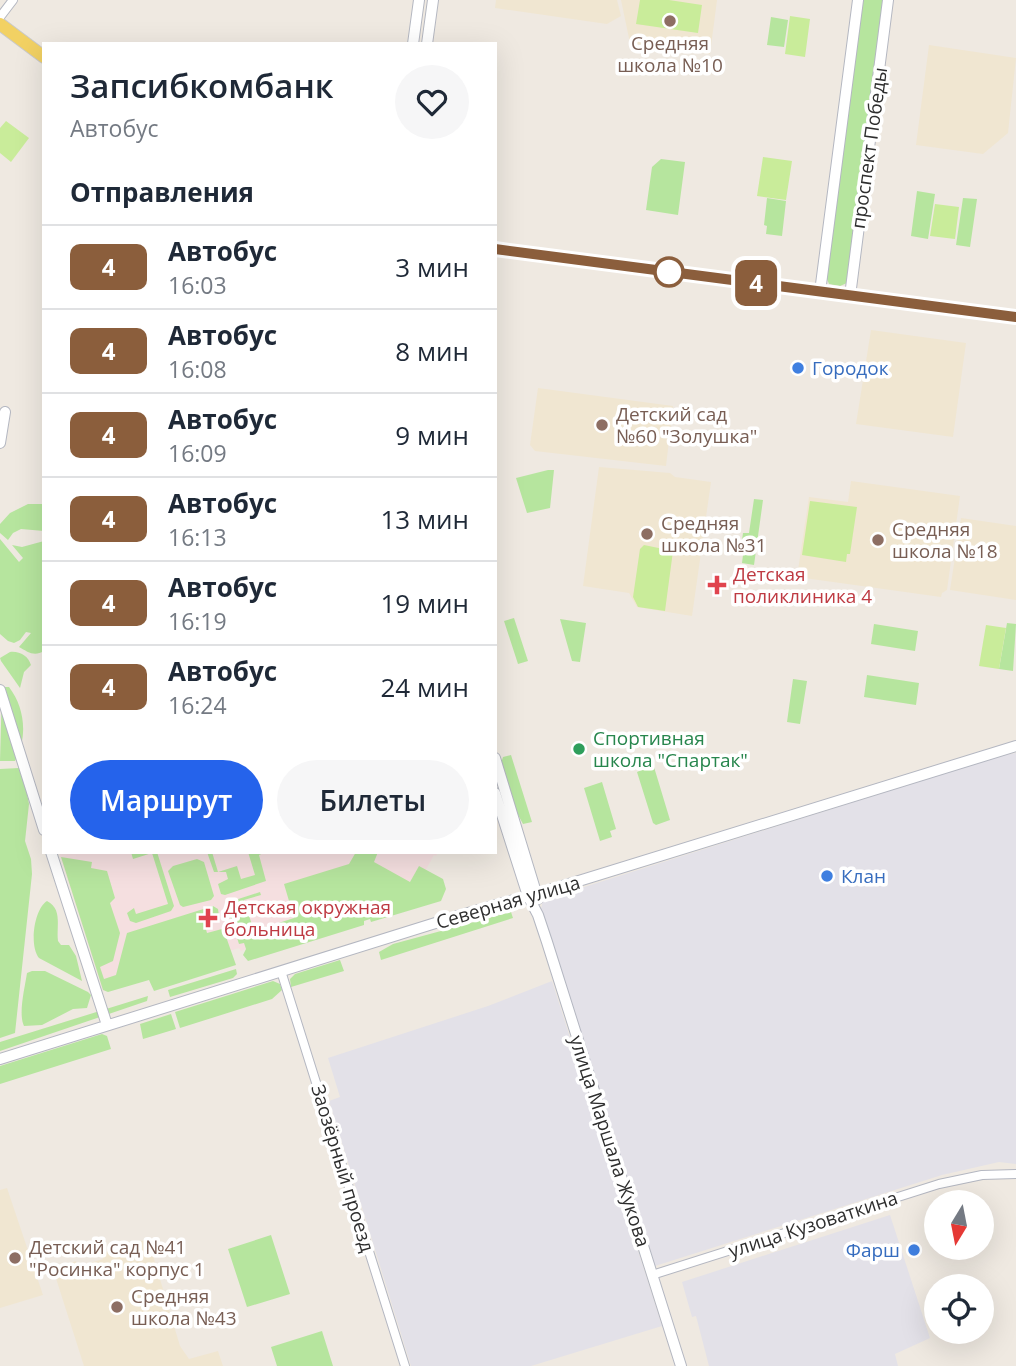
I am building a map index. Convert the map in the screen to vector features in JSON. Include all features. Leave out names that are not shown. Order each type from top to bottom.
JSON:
[{"type":"main road","points":[[413,42],[419,0]]},
{"type":"main road","points":[[427,42],[433,0]]},
{"type":"main road","name":"проспект Победы","points":[[820,292],[858,0]]},
{"type":"main road","name":"проспект Победы","points":[[850,296],[888,0]]},
{"type":"main road","points":[[0,24],[42,56]]},
{"type":"main road","points":[[497,249],[1016,317]]},
{"type":"main road","points":[[0,443],[5,412]]},
{"type":"main road","points":[[0,690],[42,824]]},
{"type":"main road","name":"Северная улица","points":[[0,1059],[1016,746]]},
{"type":"main road","name":"улица Маршала Жукова","points":[[497,766],[538,915],[681,1366]]},
{"type":"main road","name":"улица Маршала Жукова","points":[[497,797],[515,837]]},
{"type":"main road","points":[[52,854],[107,1026]]},
{"type":"street","points":[[0,17],[13,0]]},
{"type":"street","name":"Заозёрный проезд","points":[[281,971],[405,1366]]},
{"type":"street","name":"улица Кузоваткина","points":[[652,1275],[939,1184],[982,1175],[1016,1174]]},
{"type":"shaded area","points":[[496,0],[617,0],[621,16],[607,24],[495,8]]},
{"type":"shaded area","name":"Средняя школа №10","points":[[621,0],[717,0],[710,54],[630,43]]},
{"type":"shaded area","points":[[929,45],[1016,58],[1008,133],[983,154],[916,145]]},
{"type":"shaded area","points":[[871,330],[966,343],[953,437],[856,424]]},
{"type":"shaded area","name":"Детский сад №60 \"Золушка\"","points":[[538,388],[673,406],[666,466],[535,451],[530,445]]},
{"type":"shaded area","name":"Средняя школа №31","points":[[599,467],[670,473],[675,477],[711,482],[692,616],[637,607],[629,593],[583,586]]},
{"type":"shaded area","name":"Средняя школа №18","points":[[851,481],[960,496],[947,590],[941,597],[797,577],[809,497],[848,502]]},
{"type":"shaded area","points":[[961,518],[1016,526],[1016,600],[950,590]]},
{"type":"shaded area","points":[[1016,753],[1016,1164],[999,1162],[942,1175],[655,1266],[541,909],[543,900]]},
{"type":"shaded area","name":"Детская окружная больница","points":[[60,854],[437,854],[423,875],[427,890],[245,946],[246,949],[241,951],[239,948],[103,991]]},
{"type":"shaded area","points":[[552,981],[662,1326],[531,1366],[411,1366],[329,1101],[340,1097],[328,1058],[488,1006]]},
{"type":"shaded area","name":"Детский сад №41 \"Росинка\" корпус 1","points":[[7,1188],[43,1295],[0,1308],[0,1190]]},
{"type":"shaded area","points":[[890,1215],[924,1320],[924,1341],[895,1354],[898,1366],[709,1366],[696,1316],[692,1317],[682,1282]]},
{"type":"shaded area","name":"Средняя школа №43","points":[[148,1239],[180,1346],[189,1359],[218,1351],[223,1366],[84,1366],[53,1269],[76,1261],[78,1267],[103,1259],[102,1253]]},
{"type":"green space","points":[[640,0],[669,0],[702,5],[698,33],[636,24]]},
{"type":"green space","points":[[863,0],[884,0],[847,283],[840,286],[829,284],[827,279]]},
{"type":"green space","points":[[790,16],[810,19],[805,57],[785,54]]},
{"type":"green space","points":[[771,17],[788,20],[784,47],[767,45]]},
{"type":"green space","points":[[6,121],[29,138],[11,162],[0,153],[0,128]]},
{"type":"green space","points":[[763,157],[792,161],[786,200],[757,196]]},
{"type":"green space","points":[[661,159],[685,162],[678,215],[646,210],[652,167]]},
{"type":"green space","points":[[917,191],[935,194],[928,239],[911,236]]},
{"type":"green space","points":[[767,198],[786,201],[782,236],[766,234],[767,226],[764,225]]},
{"type":"green space","points":[[963,198],[977,199],[970,247],[956,245]]},
{"type":"green space","points":[[935,204],[959,207],[955,239],[930,236]]},
{"type":"green space","points":[[554,470],[550,508],[527,513],[516,478]]},
{"type":"green space","points":[[754,499],[763,500],[754,565],[742,563],[743,555],[740,554],[743,533],[749,533]]},
{"type":"green space","points":[[810,501],[857,507],[850,554],[847,554],[846,562],[802,555]]},
{"type":"green space","points":[[28,504],[42,504],[42,531],[21,529],[13,533],[8,540],[0,533],[0,524],[10,513]]},
{"type":"green space","points":[[0,539],[19,562],[23,558],[12,545],[22,547],[42,542],[42,652],[31,653],[19,647],[31,633],[26,632],[14,643],[0,634]]},
{"type":"green space","points":[[644,545],[673,551],[665,611],[638,607],[633,597],[640,549]]},
{"type":"green space","points":[[514,618],[528,661],[518,664],[504,621]]},
{"type":"green space","points":[[560,619],[586,623],[580,662],[572,661]]},
{"type":"green space","points":[[1007,623],[1016,624],[1013,671],[999,669]]},
{"type":"green space","points":[[874,624],[918,631],[915,651],[871,644]]},
{"type":"green space","points":[[986,625],[1006,628],[999,669],[979,666]]},
{"type":"green space","points":[[10,652],[23,655],[31,665],[24,672],[20,688],[0,658]]},
{"type":"green space","points":[[867,675],[919,683],[916,705],[864,697]]},
{"type":"green space","points":[[793,679],[807,681],[800,724],[787,722]]},
{"type":"green space","points":[[2,687],[9,687],[14,695],[23,723],[22,742],[15,761],[0,761]]},
{"type":"green space","points":[[511,755],[532,822],[523,824],[516,811],[501,763],[503,757]]},
{"type":"green space","points":[[654,767],[670,820],[656,825],[653,823],[637,772]]},
{"type":"green space","points":[[19,768],[24,778],[29,804],[25,841],[31,859],[32,874],[15,1033],[0,1038],[0,769]]},
{"type":"green space","points":[[602,782],[616,829],[610,831],[612,837],[600,841],[584,788]]},
{"type":"green space","points":[[132,854],[149,854],[133,859]]},
{"type":"green space","points":[[152,854],[158,854],[174,906],[171,911],[136,923],[130,921],[127,913],[134,908],[136,914],[168,904]]},
{"type":"green space","points":[[208,854],[213,854],[218,872],[214,872]]},
{"type":"green space","points":[[249,854],[261,854],[259,855],[266,881],[225,895],[221,894],[218,884],[228,879],[226,872],[218,872],[237,866],[241,879],[255,875]]},
{"type":"green space","points":[[355,854],[377,854],[374,862],[410,882],[419,866],[443,879],[446,889],[441,901],[371,922],[370,919],[364,921],[364,925],[248,961],[243,955],[246,949],[244,943],[239,944],[226,903],[260,892],[261,895],[244,900],[254,931],[294,918],[284,884],[349,864]]},
{"type":"green space","points":[[61,857],[92,862],[91,868],[107,871],[115,898],[110,903],[120,933],[113,961],[100,967],[104,979],[116,975],[127,933],[213,906],[218,909],[219,916],[204,922],[207,933],[222,929],[224,931],[236,965],[154,991],[149,980],[108,992],[103,990]]},
{"type":"green space","points":[[197,859],[204,862],[214,896],[211,900],[183,907],[168,871],[173,866]]},
{"type":"green space","points":[[47,901],[57,913],[58,941],[61,945],[69,945],[76,956],[82,981],[39,958],[36,952],[34,928],[39,912]]},
{"type":"green space","points":[[511,912],[513,918],[381,960],[379,952],[393,944]]},
{"type":"green space","points":[[340,960],[344,971],[291,987],[290,979],[295,974]]},
{"type":"green space","points":[[236,969],[237,974],[233,978],[170,997],[168,990]]},
{"type":"green space","points":[[45,971],[88,992],[91,995],[87,1008],[73,1009],[42,1025],[24,1026],[23,1000],[27,973]]},
{"type":"green space","points":[[273,981],[280,984],[282,990],[272,999],[180,1028],[175,1012]]},
{"type":"green space","points":[[148,996],[147,1001],[0,1051],[0,1042]]},
{"type":"green space","points":[[171,1014],[176,1029],[143,1039],[140,1024]]},
{"type":"green space","points":[[102,1034],[107,1036],[111,1049],[0,1084],[0,1066]]},
{"type":"green space","points":[[271,1235],[290,1294],[247,1307],[228,1249]]},
{"type":"green space","points":[[322,1331],[333,1366],[277,1366],[271,1347]]},
{"type":"bus line","name":"4","points":[[497,249],[1016,317]]},
{"type":"place","name":"Средняя школа №10","points":[[670,21]]},
{"type":"place","name":"Городок","points":[[798,368]]},
{"type":"place","name":"Детский сад №60 \"Золушка\"","points":[[602,425]]},
{"type":"place","name":"Средняя школа №31","points":[[647,534]]},
{"type":"place","name":"Средняя школа №18","points":[[878,540]]},
{"type":"place","name":"Детская поликлиника 4","points":[[717,585]]},
{"type":"place","name":"Спортивная школа \"Спартак\"","points":[[579,749]]},
{"type":"place","name":"Клан","points":[[827,876]]},
{"type":"place","name":"Детская окружная больница","points":[[208,918]]},
{"type":"place","name":"Фарш","points":[[914,1250]]},
{"type":"place","name":"Детский сад №41 \"Росинка\" корпус 1","points":[[15,1258]]},
{"type":"place","name":"Средняя школа №43","points":[[117,1307]]}]
